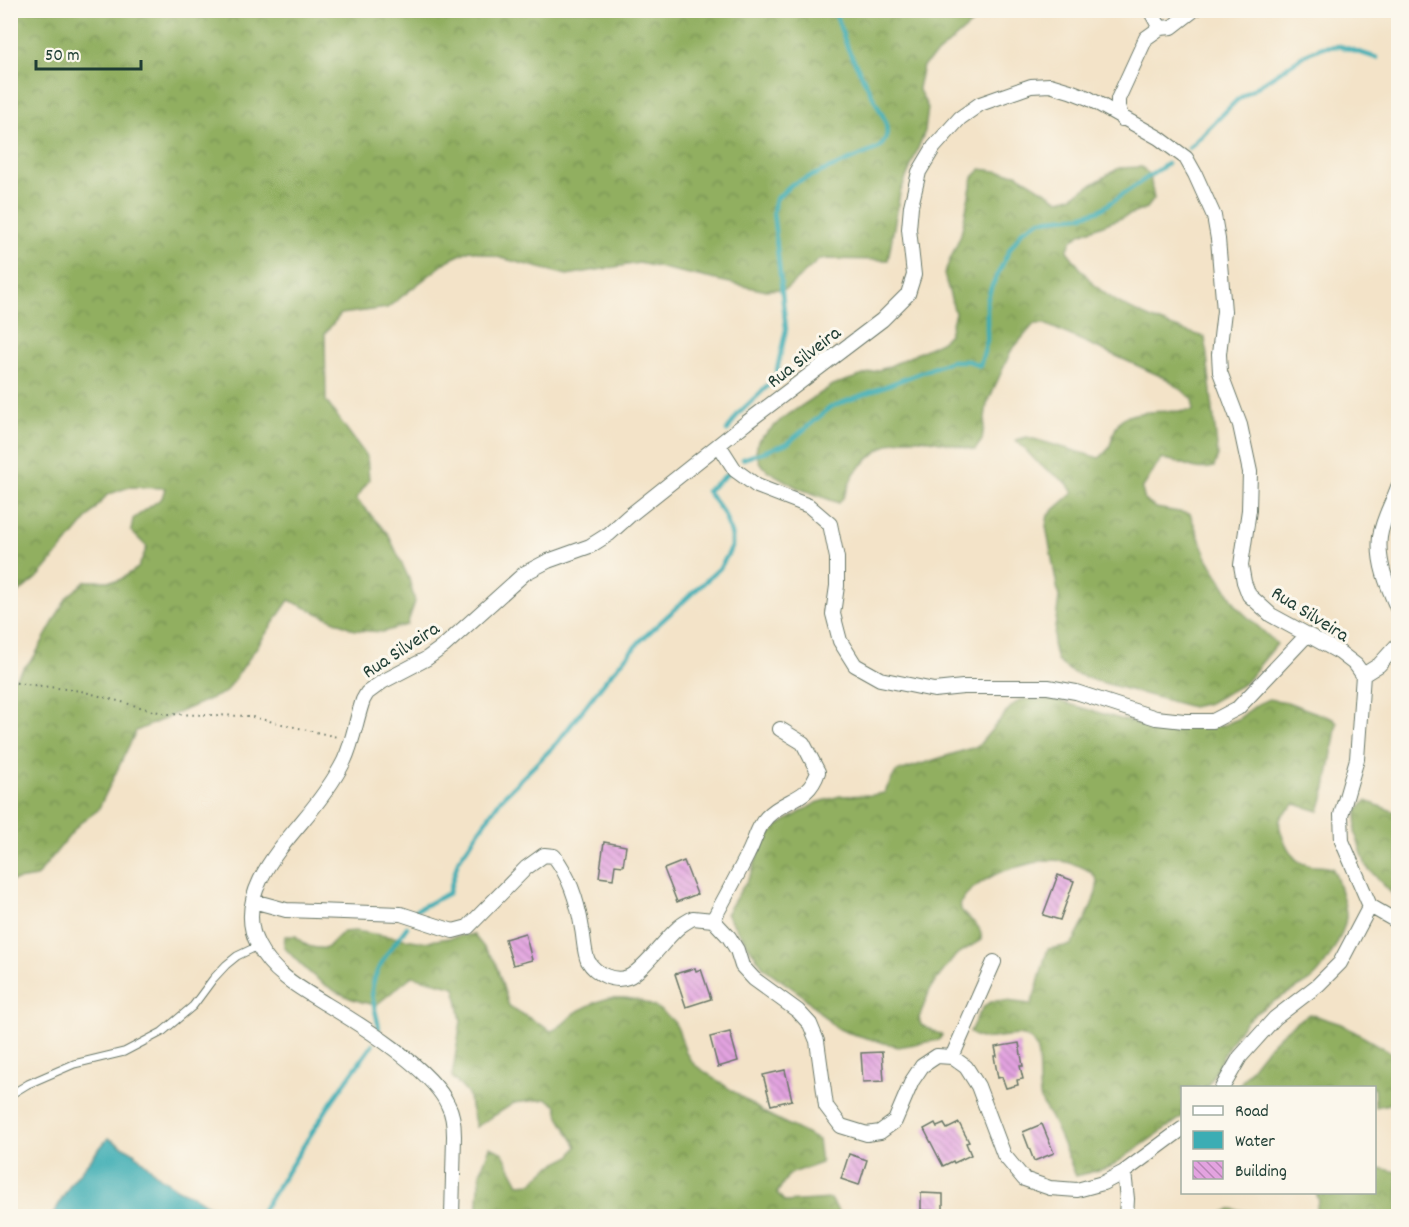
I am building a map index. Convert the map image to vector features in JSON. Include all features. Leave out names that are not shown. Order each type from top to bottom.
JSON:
[{"type":"street","points":[[1150,10],[1160,28]]},
{"type":"street","points":[[1122,119],[1118,99],[1146,38],[1160,28],[1172,27],[1194,10]]},
{"type":"street","name":"Rua Silveira","points":[[452,1216],[454,1124],[441,1092],[414,1065],[381,1039],[291,982],[280,973],[258,946],[251,920],[253,901],[270,860],[321,797],[344,762],[359,713],[368,693],[382,682],[426,659],[444,646],[525,573],[548,561],[590,546],[609,534],[719,445],[882,320],[908,294],[914,275],[909,229],[911,206],[919,172],[934,147],[967,112],[980,104],[1032,86],[1050,86],[1088,98],[1159,138],[1186,158],[1214,216],[1224,311],[1219,354],[1220,372],[1240,425],[1250,472],[1249,510],[1241,565],[1244,582],[1249,595],[1271,615],[1339,652],[1356,664],[1364,675]]},
{"type":"street","points":[[719,445],[735,470],[757,486],[808,506],[830,524],[837,558],[837,586],[833,614],[840,641],[855,665],[880,680],[934,690],[963,687],[1048,687],[1076,692],[1156,718],[1213,721],[1238,708],[1307,634]]},
{"type":"street","points":[[1398,487],[1380,535],[1380,562],[1398,610]]},
{"type":"street","points":[[1398,644],[1378,665],[1364,675],[1357,759],[1341,815],[1342,841],[1370,906],[1398,922]]},
{"type":"street","points":[[713,920],[749,853],[759,827],[769,815],[810,790],[815,782],[818,772],[803,743],[780,729]]},
{"type":"street","points":[[253,901],[286,910],[401,914],[453,931],[468,927],[526,868],[543,855],[554,856],[571,884],[580,917],[587,958],[595,971],[608,977],[627,978],[637,971],[678,928],[693,918],[713,920],[729,937],[737,950],[742,966],[754,979],[798,1011],[810,1024],[817,1041],[826,1106],[841,1126],[867,1134],[880,1132],[895,1121],[912,1081],[922,1066],[937,1056],[952,1057],[966,1067],[978,1086],[1004,1155],[1024,1179],[1050,1188],[1077,1190],[1103,1182],[1124,1172],[1181,1130]]},
{"type":"street","points":[[1223,1086],[1240,1057],[1275,1018],[1318,985],[1340,963],[1370,906]]},
{"type":"street","points":[[952,1057],[994,962]]},
{"type":"street","points":[[1124,1172],[1126,1216]]},
{"type":"lane","points":[[10,1095],[28,1083],[74,1064],[124,1052],[162,1032],[193,1006],[213,978],[226,965],[237,956],[258,946]]},
{"type":"path","points":[[10,682],[81,691],[166,714],[248,716],[352,741]]},
{"type":"green space","points":[[11,10],[969,10],[975,21],[923,66],[918,88],[928,108],[925,131],[900,193],[888,260],[820,259],[786,289],[762,290],[639,263],[567,275],[470,250],[449,260],[387,308],[341,314],[325,333],[326,401],[367,457],[369,480],[356,499],[388,534],[409,579],[415,602],[407,625],[383,632],[355,630],[289,600],[226,692],[136,731],[98,810],[79,824],[36,877],[11,881],[11,682],[34,657],[67,597],[86,581],[118,581],[138,568],[147,547],[131,531],[133,519],[162,498],[165,488],[129,487],[107,495],[40,575],[11,599]]},
{"type":"green space","points":[[1142,167],[1150,176],[1154,199],[1147,208],[1082,233],[1072,240],[1067,251],[1094,284],[1109,297],[1163,323],[1205,337],[1218,456],[1214,467],[1194,467],[1161,459],[1142,489],[1145,501],[1156,508],[1190,514],[1207,558],[1238,608],[1277,644],[1245,683],[1209,703],[1192,707],[1093,680],[1072,672],[1057,661],[1053,644],[1059,597],[1046,526],[1048,515],[1073,493],[1067,483],[1039,464],[1016,440],[1027,437],[1099,458],[1108,450],[1116,427],[1124,418],[1143,413],[1193,411],[1193,399],[1167,379],[1045,324],[1034,324],[1011,351],[987,404],[982,440],[975,450],[926,439],[906,439],[892,443],[875,453],[856,471],[839,503],[798,488],[768,471],[760,463],[756,452],[758,441],[783,418],[833,385],[888,367],[941,342],[949,334],[955,313],[944,274],[961,234],[973,177],[981,169],[1017,174],[1059,200],[1071,197],[1119,168]]},
{"type":"green space","points":[[1269,699],[1287,702],[1333,719],[1337,723],[1326,788],[1319,811],[1295,804],[1282,815],[1280,822],[1284,841],[1296,859],[1307,865],[1332,868],[1335,873],[1346,914],[1343,930],[1333,951],[1321,969],[1309,981],[1265,1007],[1244,1024],[1208,1086],[1181,1086],[1181,1118],[1110,1167],[1076,1176],[1051,1117],[1041,1100],[1037,1053],[1032,1041],[1018,1035],[976,1037],[970,1032],[981,1010],[992,1002],[1031,1004],[1048,949],[1071,945],[1088,914],[1097,888],[1097,882],[1091,872],[1070,863],[1046,860],[1000,872],[971,890],[963,899],[961,908],[979,928],[981,940],[956,955],[931,987],[919,1018],[921,1025],[942,1035],[939,1040],[898,1047],[835,1027],[802,995],[764,968],[726,914],[751,874],[763,841],[779,825],[816,803],[840,796],[884,793],[896,772],[978,746],[1019,700],[1055,700],[1155,729],[1221,726],[1238,719]]},
{"type":"green space","points":[[1366,801],[1398,813],[1398,900],[1366,866],[1355,832],[1358,809]]},
{"type":"green space","points":[[355,931],[424,942],[473,934],[495,961],[509,1006],[551,1031],[580,1010],[606,999],[628,998],[644,1002],[659,1010],[676,1025],[687,1054],[695,1065],[765,1113],[818,1140],[821,1163],[789,1174],[777,1193],[785,1202],[831,1199],[841,1216],[477,1216],[480,1173],[490,1147],[502,1152],[519,1184],[532,1183],[549,1167],[571,1156],[577,1146],[559,1117],[557,1106],[547,1099],[514,1103],[476,1127],[468,1094],[452,1077],[461,1021],[455,987],[412,976],[376,1005],[362,1002],[325,985],[284,947],[285,936],[296,936],[310,946],[327,948],[343,932]]},
{"type":"green space","points":[[1310,1014],[1341,1024],[1398,1057],[1398,1102],[1376,1107],[1376,1086],[1239,1086],[1278,1037]]},
{"type":"green space","points":[[1376,1167],[1398,1172],[1398,1216],[1313,1216],[1319,1200],[1316,1194],[1376,1194]]},
{"type":"green space","points":[[1230,1209],[1254,1212],[1269,1216],[1218,1216]]},
{"type":"water","points":[[108,1138],[133,1152],[160,1177],[224,1216],[52,1216],[72,1182]]},
{"type":"building","points":[[604,842],[626,846],[623,866],[615,865],[613,879],[599,877]]},
{"type":"building","points":[[684,861],[697,894],[677,902],[664,869]]},
{"type":"building","points":[[1058,875],[1074,881],[1060,920],[1043,915]]},
{"type":"building","points":[[525,933],[532,960],[513,965],[505,939]]},
{"type":"building","points":[[695,968],[696,971],[701,969],[711,999],[686,1007],[675,974]]},
{"type":"building","points":[[730,1032],[738,1061],[718,1067],[710,1037]]},
{"type":"building","points":[[1019,1043],[1023,1079],[1017,1080],[1018,1085],[1006,1088],[1002,1077],[998,1078],[994,1056],[997,1056],[995,1047]]},
{"type":"building","points":[[882,1052],[884,1081],[863,1082],[861,1053]]},
{"type":"building","points":[[785,1070],[792,1100],[771,1105],[763,1075]]},
{"type":"building","points":[[935,1123],[937,1127],[944,1124],[947,1129],[959,1123],[969,1142],[966,1143],[971,1155],[943,1166],[924,1129]]},
{"type":"building","points":[[1042,1124],[1054,1153],[1034,1161],[1023,1132]]},
{"type":"building","points":[[849,1154],[867,1160],[859,1185],[841,1179]]},
{"type":"building","points":[[921,1193],[943,1194],[943,1211],[921,1210]]},
{"type":"waterway","points":[[727,431],[738,414],[775,379],[786,329],[773,211],[776,199],[792,184],[879,148],[886,135],[885,120],[848,49],[834,10]]},
{"type":"waterway","points":[[1189,148],[1237,100],[1308,53],[1323,47],[1340,46],[1377,58]]},
{"type":"waterway","points":[[743,459],[788,443],[831,407],[951,361],[969,361],[980,366],[987,341],[987,301],[991,288],[1010,249],[1023,230],[1041,220],[1080,216],[1100,210],[1167,164]]},
{"type":"waterway","points":[[416,910],[449,893],[458,861],[501,799],[557,743],[605,681],[641,640],[720,568],[732,547],[732,536],[724,514],[707,491],[730,472]]},
{"type":"waterway","points":[[379,1028],[372,995],[376,973],[407,927]]},
{"type":"waterway","points":[[259,1216],[332,1101],[372,1045]]}]
